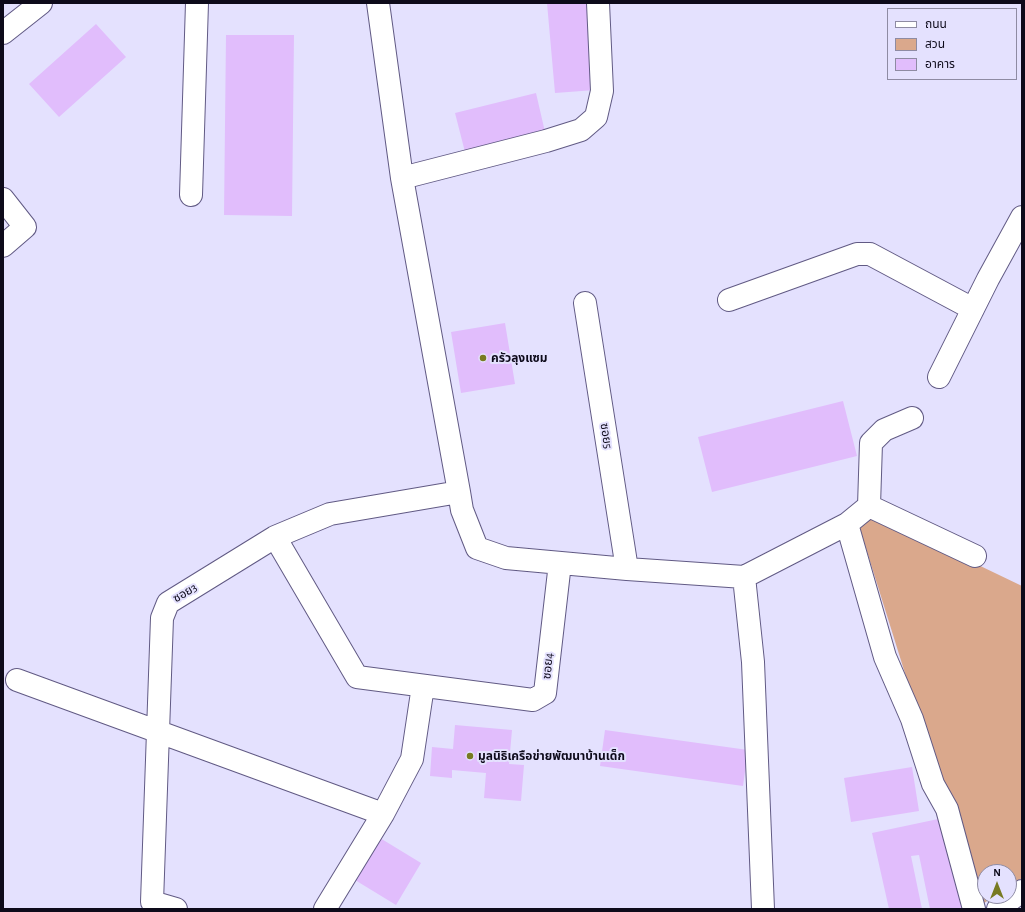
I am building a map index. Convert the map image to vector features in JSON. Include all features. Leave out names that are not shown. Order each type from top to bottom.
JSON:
[{"type":"street","points":[[3,33],[40,3]]},
{"type":"street","points":[[192,195],[197,3]]},
{"type":"street","points":[[378,3],[402,178],[462,510],[477,548],[506,558],[626,569],[744,577],[847,524],[869,506],[871,443],[884,430],[912,418]]},
{"type":"street","points":[[402,178],[546,141],[580,130],[596,117],[602,91],[598,3]]},
{"type":"street","points":[[3,199],[25,227],[3,246]]},
{"type":"street","points":[[939,377],[988,279],[1022,217]]},
{"type":"street","points":[[729,300],[857,254],[870,254],[973,309]]},
{"type":"street","name":"ซอย5","points":[[585,303],[626,569]]},
{"type":"street","name":"ซอย3","points":[[176,909],[152,902],[162,618],[168,603],[275,537],[330,514],[459,492]]},
{"type":"street","points":[[869,506],[975,556]]},
{"type":"street","points":[[847,524],[885,657],[912,719],[933,784],[947,810],[974,909]]},
{"type":"street","points":[[275,537],[357,677],[423,686],[412,759],[383,814],[324,909]]},
{"type":"street","name":"ซอย4","points":[[423,686],[533,700],[545,693],[560,563]]},
{"type":"street","points":[[744,577],[753,662],[763,909]]},
{"type":"street","points":[[17,680],[383,814]]},
{"type":"street","points":[[998,909],[1022,891]]},
{"type":"green space","points":[[870,513],[1022,586],[1022,878],[1017,881],[1017,864],[977,864],[977,904],[859,526]]},
{"type":"building","points":[[547,3],[588,3],[595,90],[555,93]]},
{"type":"building","points":[[96,24],[126,57],[59,117],[29,84]]},
{"type":"building","points":[[226,35],[294,35],[292,216],[224,215]]},
{"type":"building","points":[[536,93],[545,132],[465,152],[455,113]]},
{"type":"building","name":"ครัวลุงแซม","points":[[505,323],[515,384],[461,393],[451,332]]},
{"type":"building","points":[[843,401],[857,456],[712,492],[698,437]]},
{"type":"building","name":"มูลนิธิเครือข่ายพัฒนาบ้านเด็ก","points":[[455,725],[512,730],[509,764],[524,765],[521,801],[484,798],[486,773],[452,770],[452,778],[430,776],[432,747],[453,749]]},
{"type":"building","points":[[605,730],[748,750],[743,786],[600,766]]},
{"type":"building","points":[[912,767],[919,811],[851,822],[844,778]]},
{"type":"building","points":[[943,818],[962,909],[930,909],[919,855],[911,856],[922,909],[889,909],[872,833]]},
{"type":"building","points":[[380,838],[421,863],[396,905],[355,880]]},
{"type":"place","name":"ครัวลุงแซม","points":[[483,358]]},
{"type":"place","name":"มูลนิธิเครือข่ายพัฒนาบ้านเด็ก","points":[[470,756]]}]
